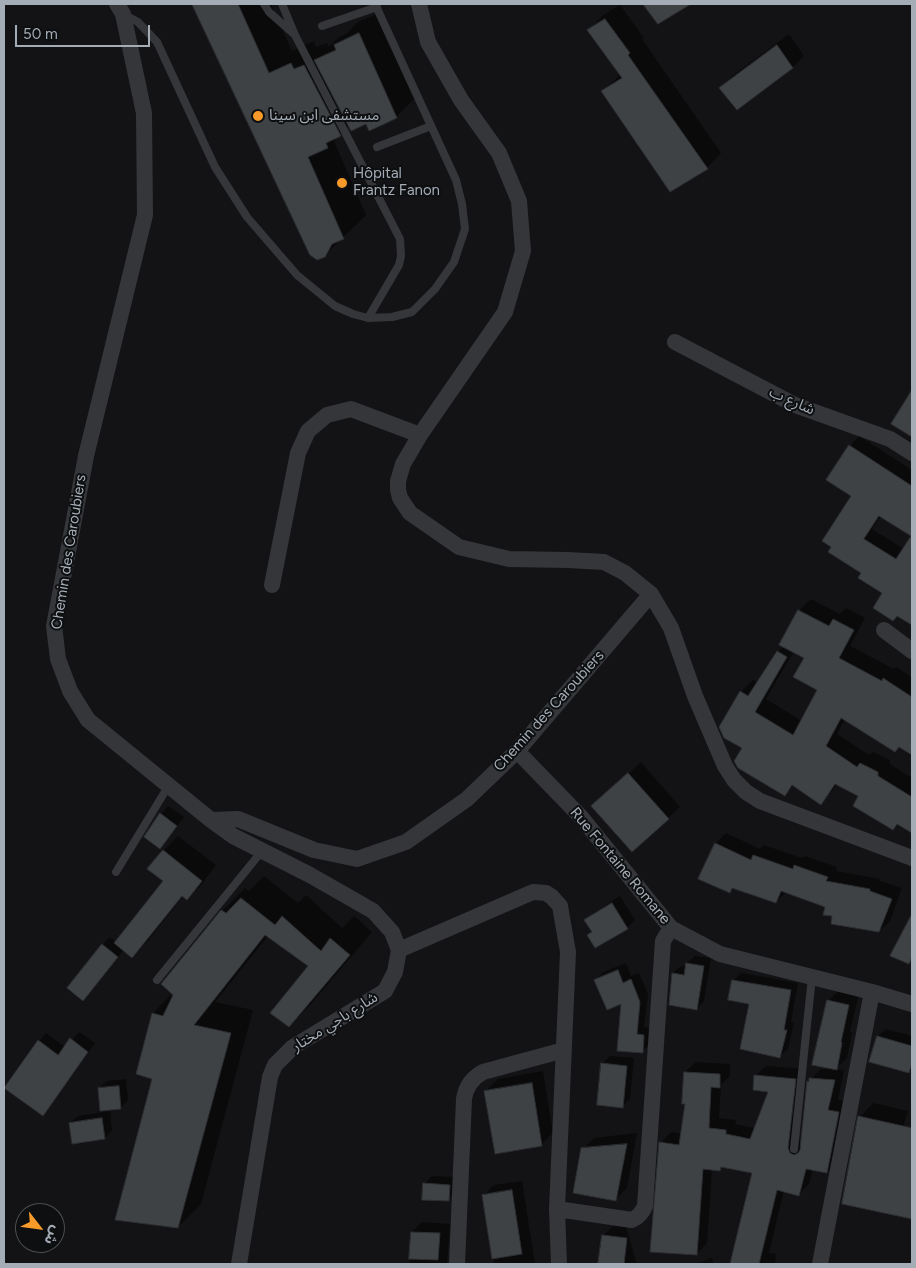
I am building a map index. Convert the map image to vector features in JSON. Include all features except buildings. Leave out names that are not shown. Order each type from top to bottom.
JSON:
[{"type":"street","points":[[419,4],[428,42],[461,100],[499,153],[519,201],[523,251],[505,312],[420,434],[399,472],[398,490],[404,506],[410,513],[459,547],[509,559],[604,562],[625,573],[651,594],[671,628],[696,696],[726,766],[734,780],[746,792],[760,801],[912,858]]},
{"type":"street","name":"Chemin des Caroubiers","points":[[120,9],[144,113],[145,215],[86,456],[54,626],[58,659],[70,691],[88,720],[211,820],[238,819],[314,850],[357,859],[406,842],[467,799],[517,751],[651,594]]},
{"type":"street","name":"شارع ب","points":[[675,342],[795,405],[890,439],[912,453]]},
{"type":"street","points":[[272,585],[298,453],[308,431],[327,415],[351,409],[420,434]]},
{"type":"street","points":[[884,630],[912,651]]},
{"type":"street","name":"Rue Fontaine Romane","points":[[517,751],[581,817],[671,928],[720,954],[872,992],[912,1004]]},
{"type":"street","points":[[211,820],[233,836],[310,875],[373,911],[392,932],[399,950],[533,892],[552,896],[560,906],[568,952],[557,1209],[559,1264]]},
{"type":"street","points":[[557,1209],[632,1220],[641,1215],[643,1211],[645,1206],[663,941],[671,928]]},
{"type":"street","name":"شارع باجي مختار","points":[[239,1264],[270,1077],[276,1065],[283,1055],[293,1047],[385,991],[395,972],[399,950]]},
{"type":"street","points":[[820,1264],[872,992]]},
{"type":"street","points":[[457,1264],[464,1099],[468,1086],[483,1072],[564,1050]]},
{"type":"lane","points":[[264,4],[269,12],[295,35]]},
{"type":"lane","points":[[282,4],[295,35],[400,239],[401,256],[399,265],[368,318]]},
{"type":"lane","points":[[120,9],[138,22],[157,42],[214,167],[247,217],[297,276],[335,306],[353,314],[368,318],[392,317],[412,312],[435,289],[454,262],[464,229],[462,204],[456,180],[376,5],[322,26]]},
{"type":"lane","points":[[377,147],[431,126]]},
{"type":"lane","points":[[116,872],[168,785]]},
{"type":"lane","points":[[157,980],[262,851]]},
{"type":"lane","points":[[794,1149],[812,977]]},
{"type":"place","name":"مستشفى ابن سينا","points":[[258,116]]},
{"type":"place","name":"Hôpital Frantz Fanon","points":[[342,183]]}]
